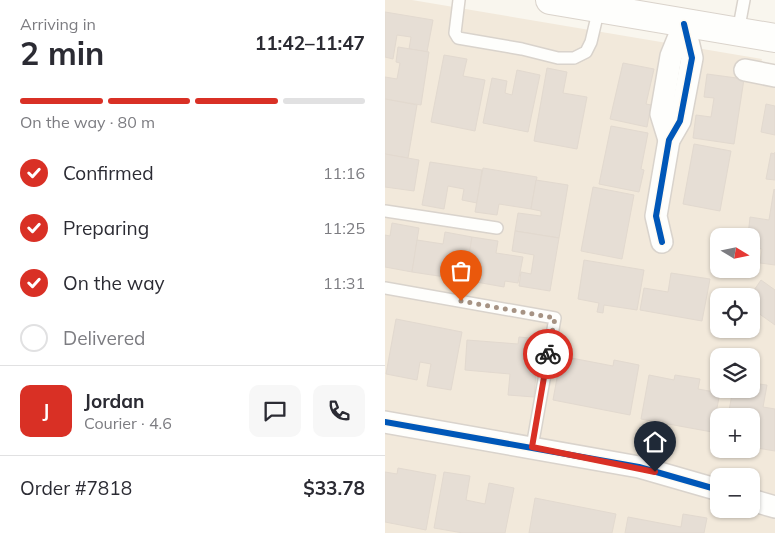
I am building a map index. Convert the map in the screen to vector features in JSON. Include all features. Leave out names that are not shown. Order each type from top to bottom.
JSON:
[{"type":"main road","points":[[549,0],[617,7],[684,24],[775,38]]},
{"type":"street","points":[[662,242],[656,216],[669,140],[680,121],[692,58],[684,24]]},
{"type":"street","points":[[745,70],[775,76]]},
{"type":"street","points":[[385,422],[639,467],[710,487]]},
{"type":"street","points":[[760,503],[775,507]]},
{"type":"lane","points":[[459,0],[455,33],[462,41],[496,44],[558,58],[574,58],[586,52],[591,42],[617,7]]},
{"type":"lane","points":[[738,32],[745,0]]},
{"type":"lane","points":[[385,211],[497,228]]},
{"type":"lane","points":[[385,288],[555,318],[532,447]]},
{"type":"shaded area","points":[[385,0],[412,0],[762,59],[758,82],[775,85],[775,533],[385,533]]},
{"type":"building","points":[[385,12],[433,20],[427,52],[409,49],[411,37],[397,35],[393,59],[385,57]]},
{"type":"building","points":[[398,47],[429,52],[421,105],[385,99],[385,77],[397,79],[400,63],[396,62]]},
{"type":"building","points":[[444,55],[467,59],[463,76],[485,80],[475,131],[431,122]]},
{"type":"building","points":[[623,63],[654,69],[646,104],[651,105],[647,127],[610,119]]},
{"type":"building","points":[[547,68],[567,72],[563,93],[587,97],[577,149],[534,141]]},
{"type":"building","points":[[517,70],[540,75],[528,132],[483,123],[492,78],[507,81],[505,93],[512,95]]},
{"type":"building","points":[[707,74],[744,79],[734,144],[693,138],[696,115],[711,117],[714,98],[704,97]]},
{"type":"building","points":[[385,99],[417,105],[408,158],[385,154]]},
{"type":"building","points":[[766,104],[775,106],[775,135],[761,132]]},
{"type":"building","points":[[611,126],[648,133],[641,169],[644,170],[639,192],[599,184]]},
{"type":"building","points":[[694,144],[731,151],[720,211],[683,204]]},
{"type":"building","points":[[771,153],[775,154],[775,180],[766,179]]},
{"type":"building","points":[[385,154],[419,160],[414,191],[385,187]]},
{"type":"building","points":[[430,162],[482,170],[477,203],[462,200],[464,189],[448,186],[444,209],[422,205]]},
{"type":"building","points":[[483,168],[537,177],[531,209],[499,204],[497,215],[475,212]]},
{"type":"building","points":[[536,180],[568,185],[559,238],[515,231],[518,213],[541,216],[541,211],[531,209]]},
{"type":"building","points":[[593,187],[634,195],[622,259],[581,251]]},
{"type":"building","points":[[774,189],[775,265],[760,263],[762,249],[760,249],[760,228],[749,228],[750,217],[769,220]]},
{"type":"building","points":[[392,223],[419,228],[412,272],[385,267],[385,235],[390,236]]},
{"type":"building","points":[[515,231],[559,238],[550,291],[519,286],[521,272],[531,274],[534,255],[512,251]]},
{"type":"building","points":[[445,232],[472,237],[465,280],[412,272],[417,240],[443,244]]},
{"type":"building","points":[[472,237],[498,241],[496,253],[523,257],[518,283],[505,281],[504,287],[465,280]]},
{"type":"building","points":[[584,260],[644,270],[637,310],[604,305],[603,313],[597,312],[599,303],[578,299]]},
{"type":"building","points":[[671,273],[710,279],[702,321],[640,310],[644,288],[668,292]]},
{"type":"building","points":[[761,280],[775,290],[775,325],[760,314],[760,288],[756,288]]},
{"type":"building","points":[[396,319],[462,332],[451,390],[427,386],[431,364],[420,362],[417,380],[386,374]]},
{"type":"building","points":[[519,337],[539,339],[534,397],[508,395],[510,374],[465,370],[467,340],[518,344]]},
{"type":"building","points":[[561,356],[613,366],[614,360],[639,365],[630,415],[553,400]]},
{"type":"building","points":[[649,375],[674,380],[675,375],[700,379],[698,389],[710,391],[710,398],[719,398],[717,408],[710,408],[710,432],[641,419]]},
{"type":"building","points":[[760,384],[767,385],[763,407],[775,409],[775,451],[760,448],[760,408],[729,408],[731,398],[760,398]]},
{"type":"building","points":[[398,468],[436,475],[426,530],[385,522],[385,472],[397,474]]},
{"type":"building","points":[[444,472],[470,476],[466,500],[485,504],[489,483],[514,488],[505,533],[463,533],[434,528]]},
{"type":"building","points":[[535,498],[616,514],[612,533],[529,533]]},
{"type":"building","points":[[683,514],[707,518],[704,533],[625,533],[628,517],[681,527]]},
{"type":"cycle path","points":[[662,242],[656,216],[669,140],[680,121],[692,58],[684,24]]},
{"type":"cycle path","points":[[385,422],[639,467],[710,487]]},
{"type":"way so far","points":[[461,301],[555,318],[548,354]]},
{"type":"route","points":[[548,354],[532,447],[639,467],[655,472]]}]
